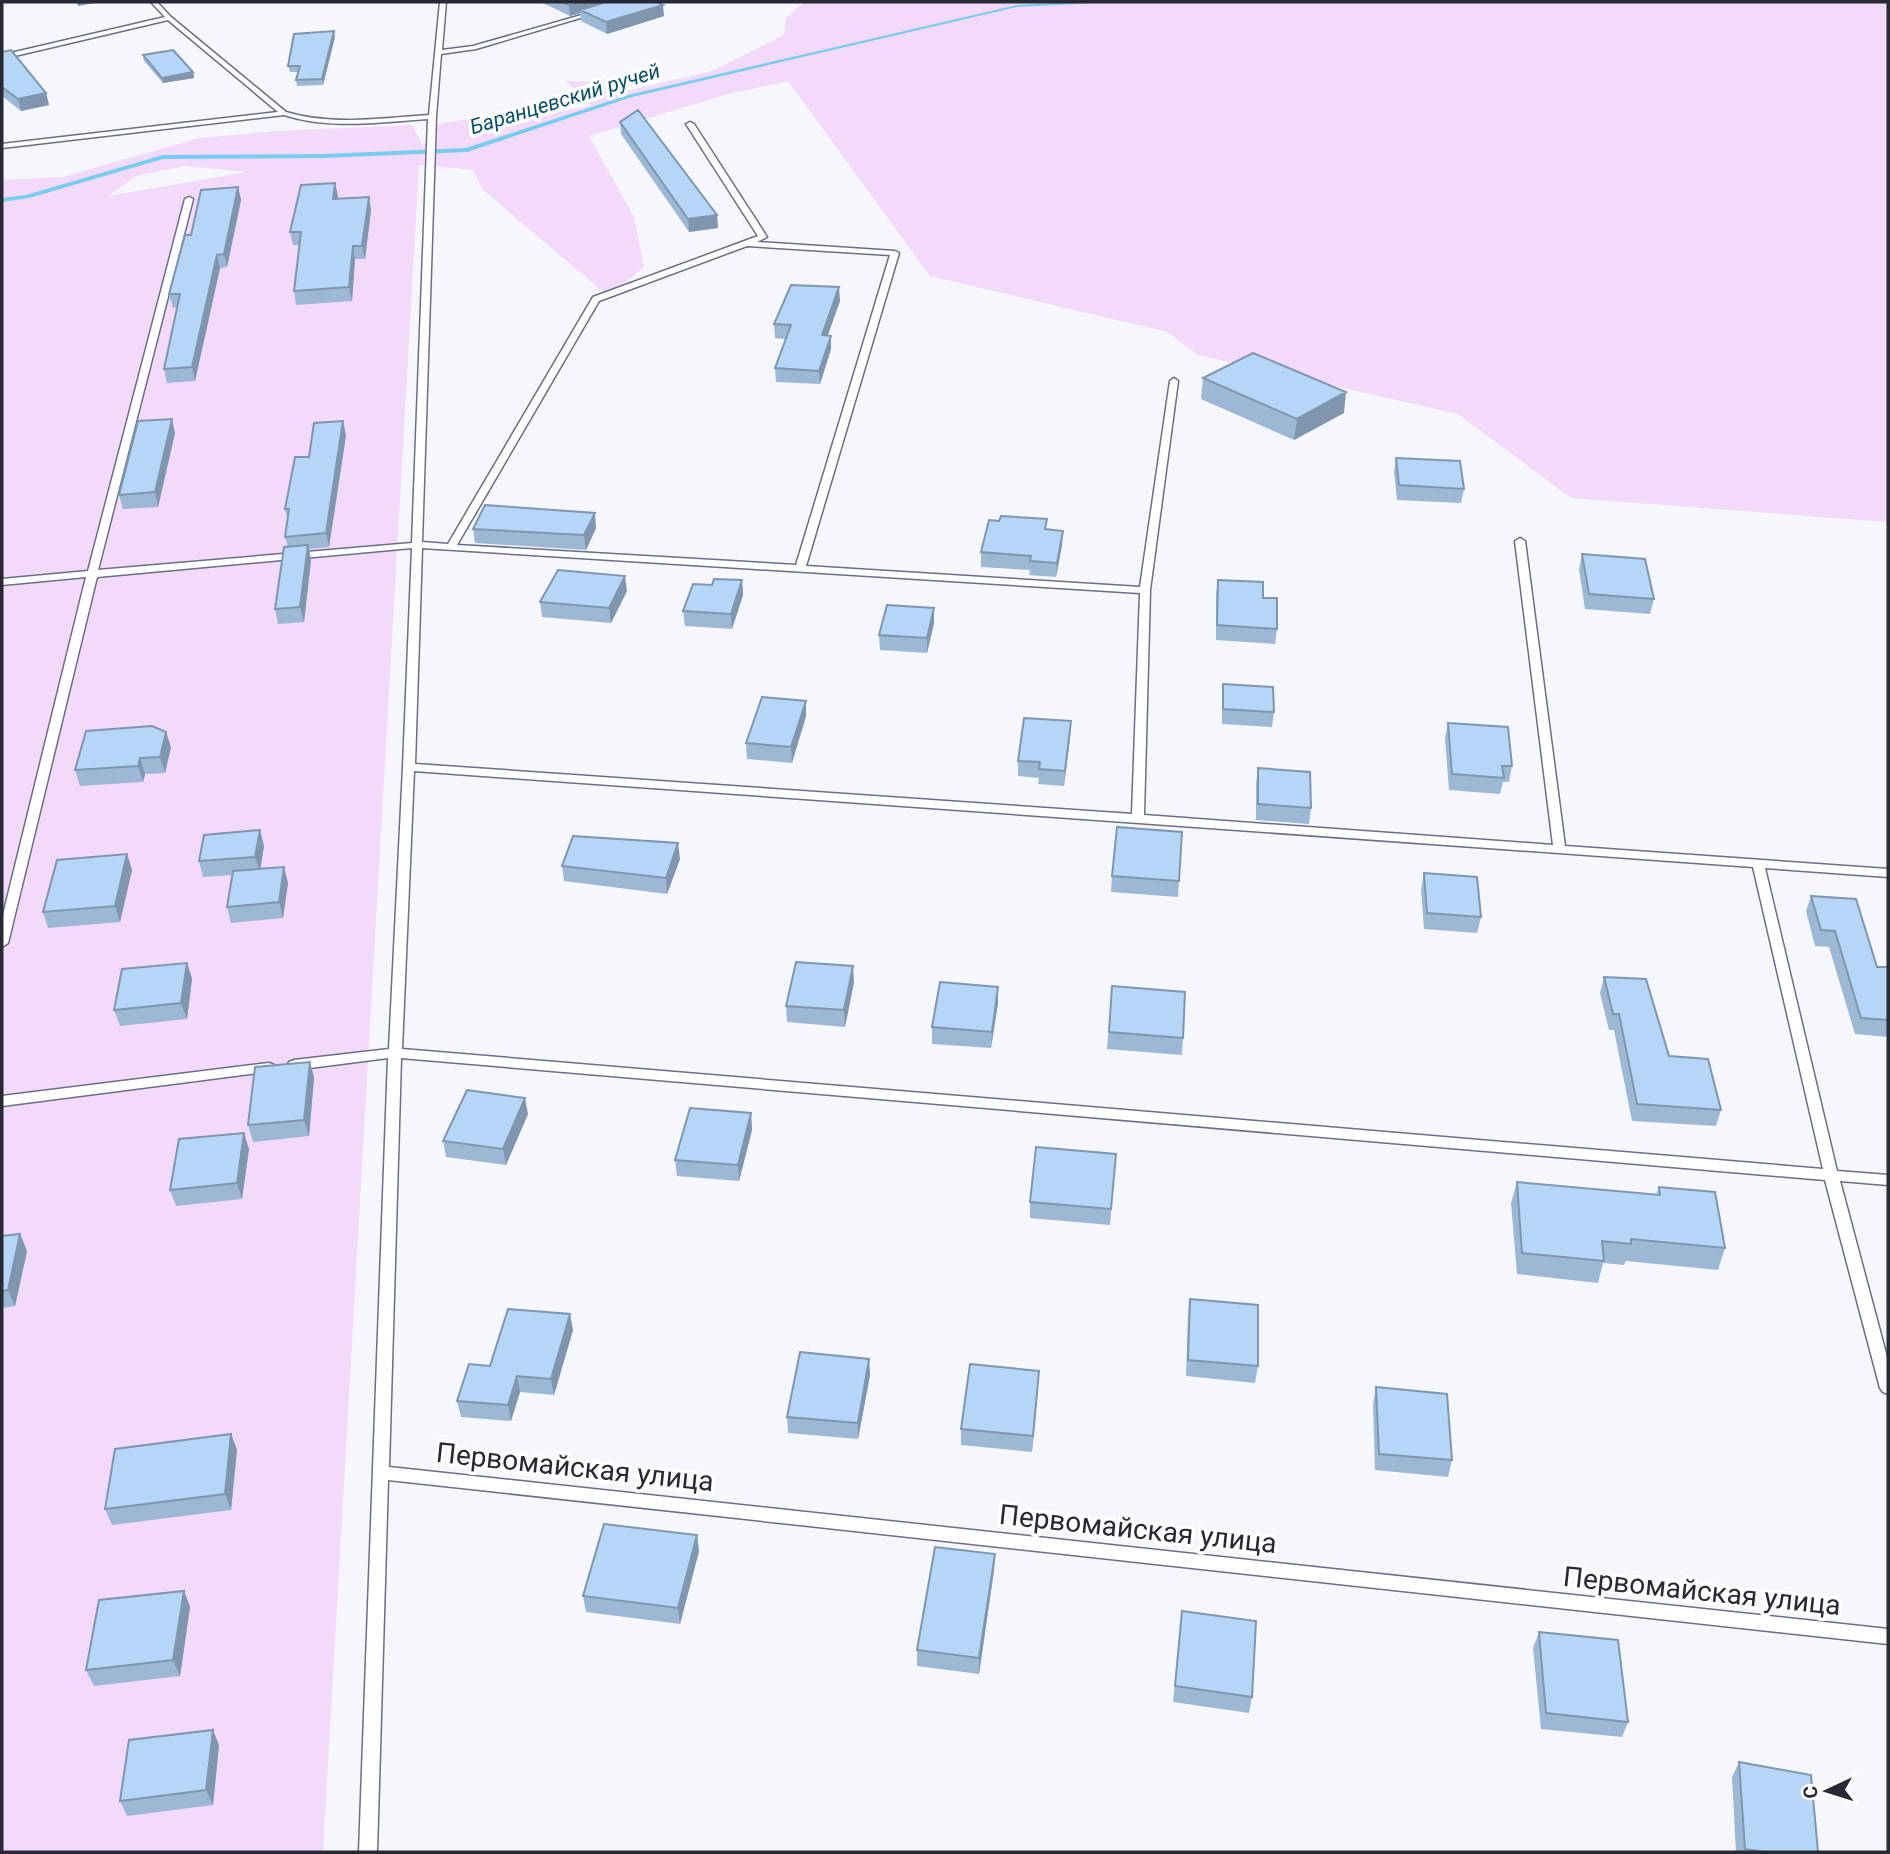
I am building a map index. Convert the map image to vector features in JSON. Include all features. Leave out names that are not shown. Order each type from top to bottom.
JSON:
[{"type":"lane","points":[[153,2],[284,113],[298,119],[320,121],[432,117]]},
{"type":"lane","points":[[368,1852],[383,1473],[395,1053],[409,767],[431,141],[443,2]]},
{"type":"lane","points":[[439,52],[474,48],[607,9]]},
{"type":"lane","points":[[2,57],[169,18]]},
{"type":"lane","points":[[2,146],[284,113]]},
{"type":"lane","points":[[451,547],[596,299],[763,237],[690,124]]},
{"type":"lane","points":[[2,943],[92,575],[189,199]]},
{"type":"lane","points":[[744,244],[895,253],[800,569]]},
{"type":"lane","points":[[1138,818],[1145,590],[1174,381]]},
{"type":"lane","points":[[1520,541],[1560,851]]},
{"type":"lane","points":[[2,582],[417,545],[1145,590]]},
{"type":"lane","points":[[409,767],[1888,873]]},
{"type":"lane","points":[[1758,864],[1831,1175],[1888,1388]]},
{"type":"lane","points":[[2,1101],[395,1053],[1888,1180]]},
{"type":"lane","name":"Первомайская улица","points":[[383,1473],[1888,1637]]},
{"type":"shaded area","points":[[804,2],[1888,2],[1888,522],[1571,498],[1458,414],[1198,355],[1167,332],[930,276],[788,81],[728,94],[589,136],[634,217],[644,267],[608,296],[483,190],[473,170],[419,165],[323,1852],[2,1852],[2,180],[62,177],[200,138],[277,131],[412,125],[423,146],[438,124],[469,119],[492,124],[591,106],[566,81],[598,82],[618,93],[712,71],[784,35],[786,18]],"holes":[[[185,166],[247,172],[108,196],[136,176]]]},
{"type":"building","points":[[606,2],[657,2],[663,5],[606,22],[580,10]]},
{"type":"building","points":[[334,31],[322,79],[296,80],[300,66],[288,66],[294,34]]},
{"type":"building","points":[[11,50],[46,93],[18,99],[2,87],[2,52]]},
{"type":"building","points":[[173,50],[193,72],[162,78],[143,55]]},
{"type":"building","points":[[638,110],[717,215],[688,219],[620,122]]},
{"type":"building","points":[[335,183],[333,199],[369,197],[362,246],[353,246],[349,287],[294,291],[301,232],[290,232],[301,185]]},
{"type":"building","points":[[238,187],[224,254],[217,255],[192,367],[164,369],[180,294],[169,294],[185,235],[191,235],[201,190]]},
{"type":"building","points":[[791,285],[839,287],[822,335],[831,336],[819,371],[775,368],[791,325],[774,324]]},
{"type":"building","points":[[1253,353],[1346,392],[1297,419],[1203,378]]},
{"type":"building","points":[[172,419],[155,492],[119,495],[138,421]]},
{"type":"building","points":[[343,421],[326,533],[285,537],[289,509],[285,509],[295,457],[309,457],[314,423]]},
{"type":"building","points":[[1396,458],[1460,461],[1464,489],[1399,485]]},
{"type":"building","points":[[485,505],[595,513],[584,535],[473,529]]},
{"type":"building","points":[[1001,516],[1047,519],[1045,529],[1063,531],[1057,563],[1030,561],[1031,556],[981,552],[989,520],[999,521]]},
{"type":"building","points":[[308,545],[300,607],[275,609],[284,547]]},
{"type":"building","points":[[1582,554],[1645,559],[1654,599],[1589,594]]},
{"type":"building","points":[[558,570],[625,576],[609,608],[540,602]]},
{"type":"building","points":[[714,579],[742,580],[731,614],[683,611],[693,584],[712,585]]},
{"type":"building","points":[[1218,580],[1263,582],[1263,598],[1277,598],[1277,629],[1217,625]]},
{"type":"building","points":[[887,605],[934,608],[927,638],[879,635]]},
{"type":"building","points":[[1223,684],[1273,687],[1274,712],[1223,709]]},
{"type":"building","points":[[762,697],[806,701],[791,747],[746,743]]},
{"type":"building","points":[[1024,718],[1071,721],[1065,771],[1039,769],[1040,762],[1018,761]]},
{"type":"building","points":[[1448,723],[1508,727],[1512,766],[1502,766],[1504,778],[1452,774]]},
{"type":"building","points":[[152,726],[166,732],[160,757],[140,758],[138,766],[75,770],[86,731]]},
{"type":"building","points":[[1258,768],[1310,772],[1311,808],[1258,804]]},
{"type":"building","points":[[1117,827],[1182,832],[1179,881],[1112,876]]},
{"type":"building","points":[[260,830],[255,857],[199,861],[204,835]]},
{"type":"building","points":[[573,836],[678,843],[666,878],[562,866]]},
{"type":"building","points":[[127,854],[115,906],[43,912],[57,860]]},
{"type":"building","points":[[284,867],[279,902],[227,907],[233,871]]},
{"type":"building","points":[[1424,873],[1477,877],[1481,917],[1427,913]]},
{"type":"building","points":[[1811,896],[1856,899],[1877,967],[1888,967],[1888,1020],[1861,1018],[1835,931],[1821,930]]},
{"type":"building","points":[[796,962],[853,966],[844,1010],[786,1006]]},
{"type":"building","points":[[187,963],[181,1003],[114,1010],[122,969]]},
{"type":"building","points":[[1604,977],[1646,979],[1669,1056],[1708,1059],[1721,1110],[1637,1104],[1619,1014],[1613,1014]]},
{"type":"building","points":[[940,982],[998,987],[992,1032],[932,1027]]},
{"type":"building","points":[[1112,986],[1185,992],[1183,1038],[1109,1032]]},
{"type":"building","points":[[310,1062],[304,1120],[248,1125],[255,1067]]},
{"type":"building","points":[[467,1090],[525,1098],[503,1149],[443,1141]]},
{"type":"building","points":[[690,1108],[751,1113],[738,1165],[675,1160]]},
{"type":"building","points":[[244,1133],[237,1183],[170,1190],[179,1139]]},
{"type":"building","points":[[1036,1147],[1116,1154],[1111,1209],[1030,1202]]},
{"type":"building","points":[[1517,1182],[1660,1195],[1659,1187],[1715,1192],[1725,1248],[1631,1239],[1631,1244],[1602,1241],[1604,1261],[1522,1253]]},
{"type":"building","points":[[20,1234],[8,1290],[2,1291],[2,1236]]},
{"type":"building","points":[[1190,1299],[1258,1305],[1258,1366],[1188,1360]]},
{"type":"building","points":[[508,1309],[570,1314],[551,1379],[517,1376],[508,1405],[457,1401],[469,1364],[490,1366]]},
{"type":"building","points":[[800,1352],[869,1359],[858,1423],[787,1417]]},
{"type":"building","points":[[970,1364],[1039,1371],[1033,1436],[961,1429]]},
{"type":"building","points":[[1376,1387],[1447,1394],[1452,1460],[1379,1454]]},
{"type":"building","points":[[231,1434],[225,1494],[105,1509],[115,1449]]},
{"type":"building","points":[[604,1524],[697,1535],[678,1608],[583,1596]]},
{"type":"building","points":[[935,1547],[995,1554],[979,1658],[917,1650]]},
{"type":"building","points":[[184,1591],[173,1660],[86,1670],[99,1600]]},
{"type":"building","points":[[1182,1611],[1256,1621],[1252,1697],[1175,1686]]},
{"type":"building","points":[[1539,1632],[1618,1640],[1628,1722],[1546,1713]]},
{"type":"building","points":[[213,1730],[206,1790],[120,1801],[129,1740]]},
{"type":"building","points":[[1739,1762],[1811,1775],[1818,1852],[1764,1852],[1745,1849]]},
{"type":"waterway","name":"Баранцевский ручей","points":[[2,200],[27,197],[163,157],[323,156],[467,150],[630,96],[1017,6],[1095,2]]}]
